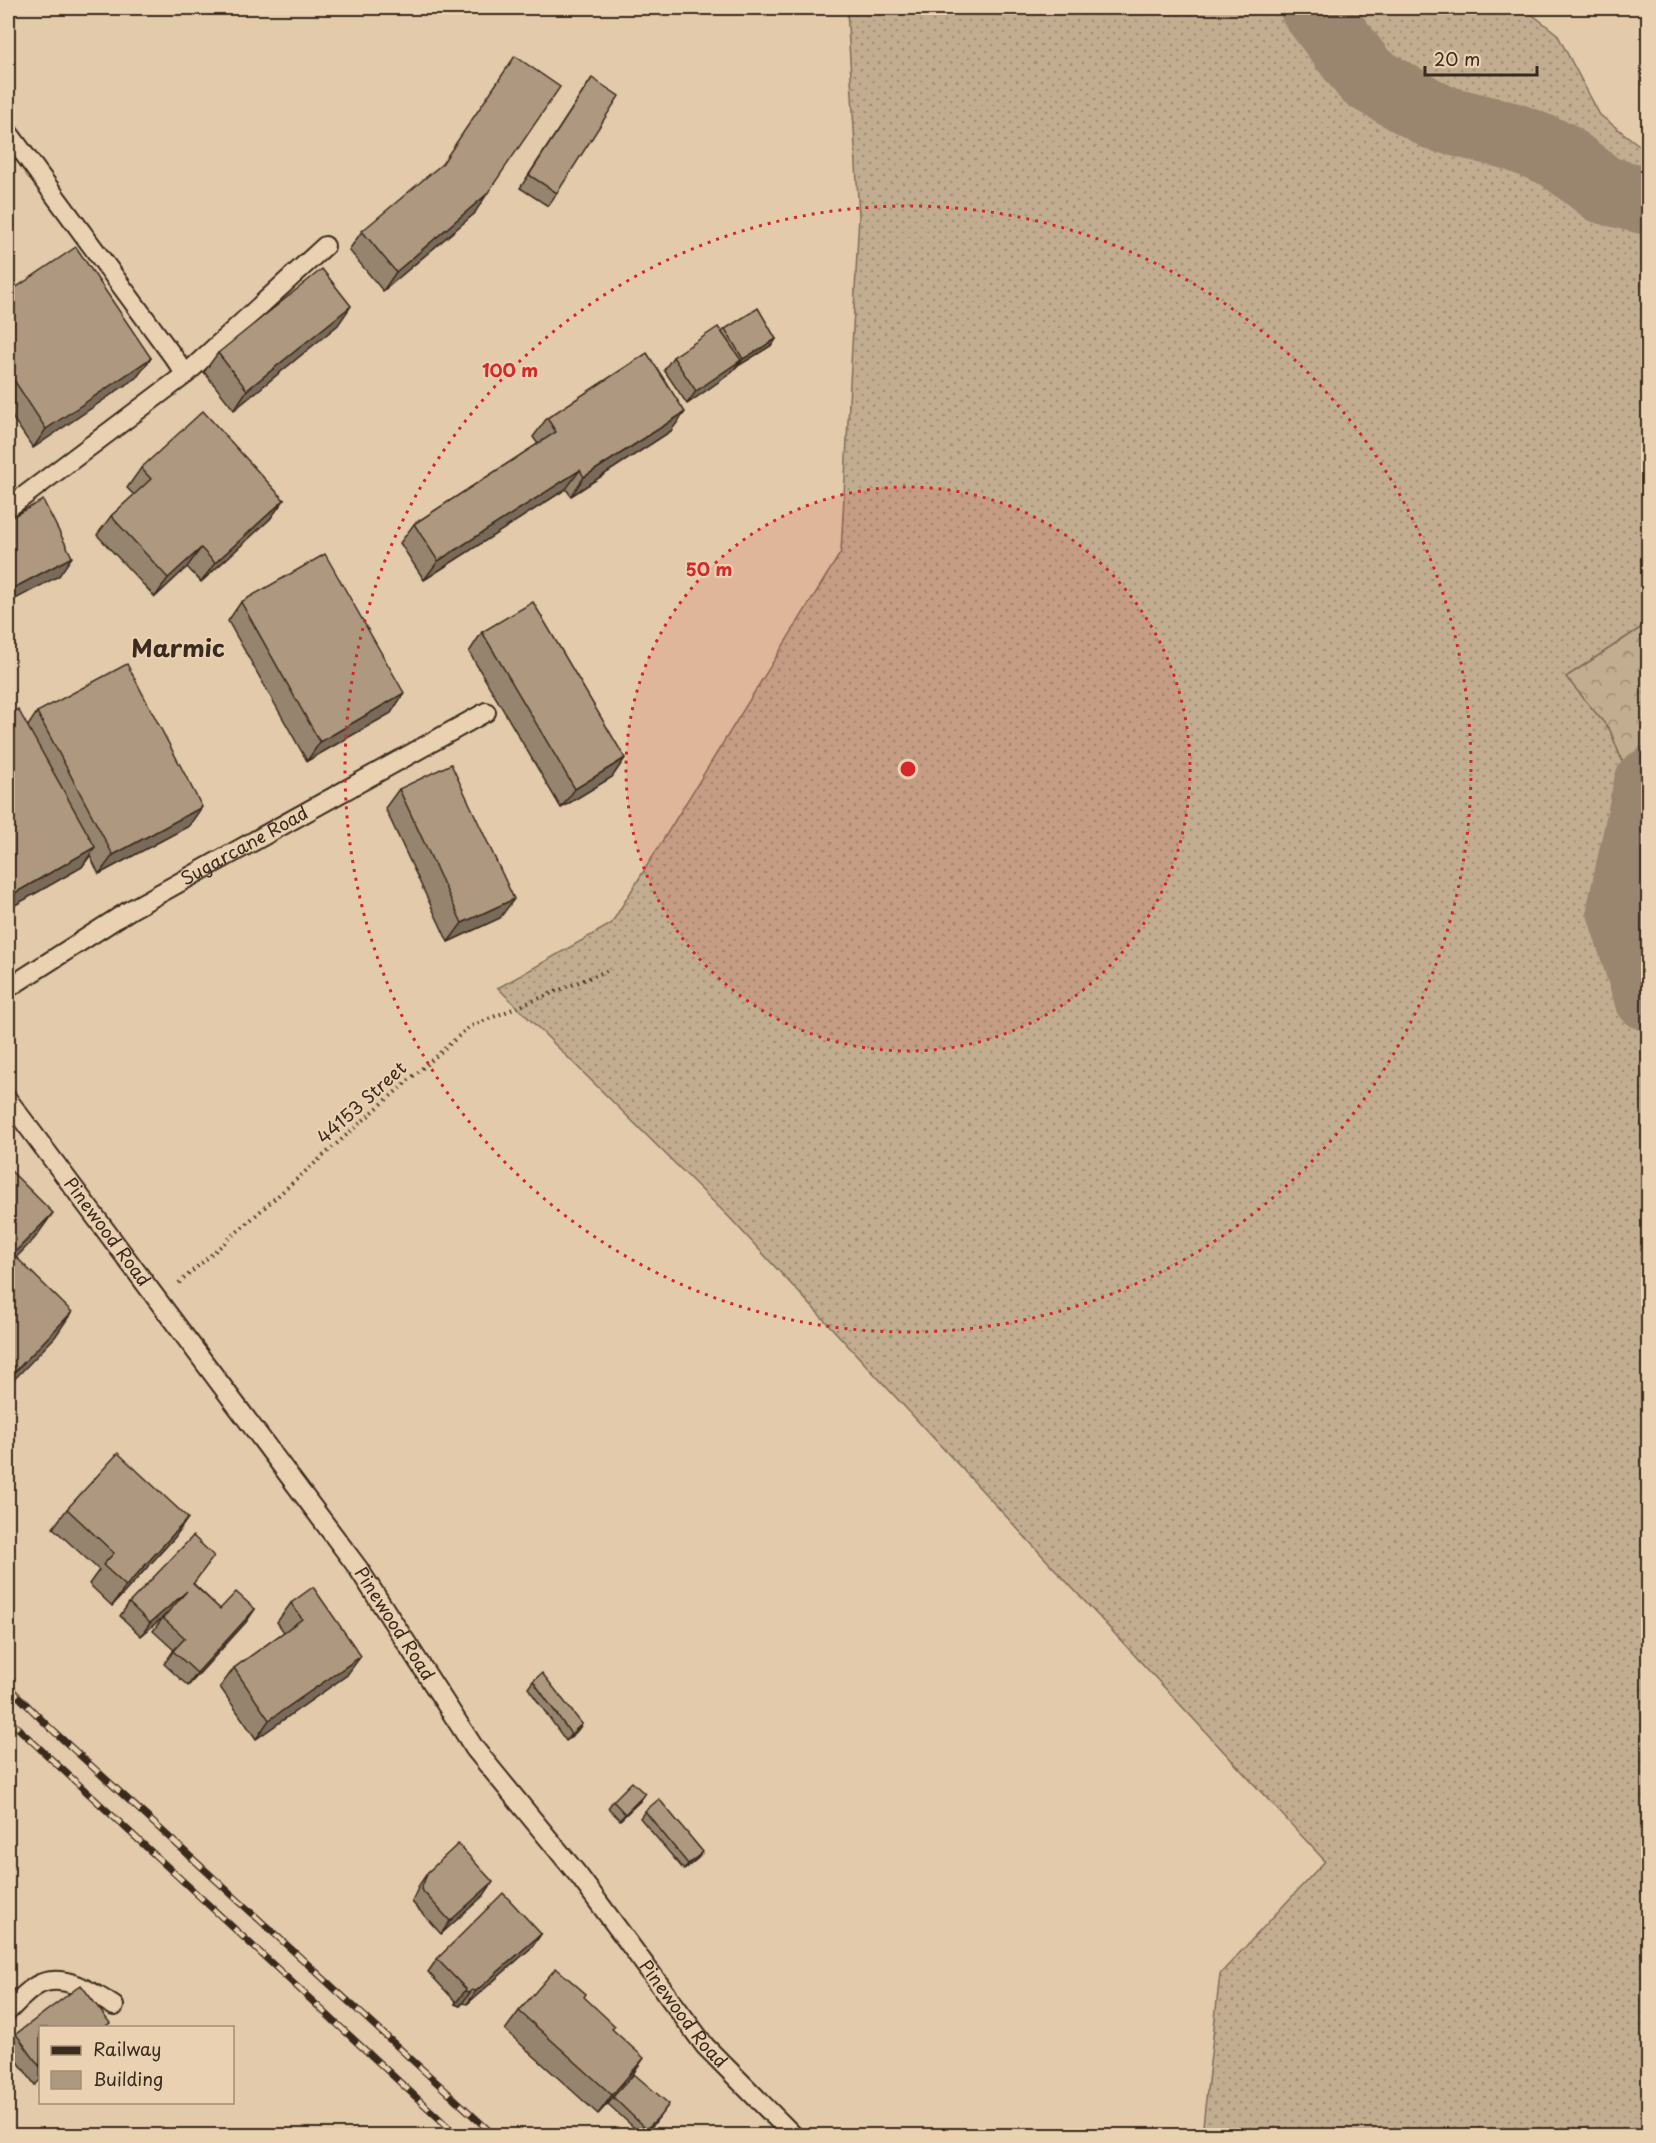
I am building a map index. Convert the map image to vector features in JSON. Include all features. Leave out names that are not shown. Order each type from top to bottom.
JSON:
[{"type":"lane","points":[[8,132],[186,374]]},
{"type":"lane","points":[[8,508],[186,374],[326,246]]},
{"type":"lane","name":"Sugarcane Road","points":[[8,988],[130,910],[486,712]]},
{"type":"lane","name":"Pinewood Road","points":[[8,1100],[357,1568],[475,1749],[579,1875],[705,2046],[794,2136]]},
{"type":"lane","points":[[8,2011],[35,1986],[51,1980],[88,1990],[114,2006]]},
{"type":"path","name":"44153 Street","points":[[159,1302],[469,1027],[612,969]]},
{"type":"green space","points":[[847,8],[1524,8],[1557,34],[1600,115],[1648,152],[1648,623],[1566,677],[1610,730],[1648,827],[1648,2135],[1202,2135],[1220,1974],[1325,1861],[729,1217],[498,988],[611,924],[841,552],[859,216]]},
{"type":"green space","points":[[1648,623],[1648,827],[1610,730],[1566,677]]},
{"type":"building","points":[[515,56],[560,87],[487,194],[396,272],[362,231],[442,164]]},
{"type":"building","points":[[592,78],[619,96],[557,193],[529,175]]},
{"type":"building","points":[[76,247],[151,358],[46,429],[8,371],[8,293]]},
{"type":"building","points":[[322,269],[351,306],[247,390],[218,353]]},
{"type":"building","points":[[758,308],[776,339],[743,359],[725,329]]},
{"type":"building","points":[[718,327],[741,360],[696,391],[673,357]]},
{"type":"building","points":[[647,353],[685,412],[584,477],[580,470],[438,561],[414,524],[556,432],[547,418]]},
{"type":"building","points":[[203,411],[284,500],[215,563],[201,548],[168,578],[111,516],[151,479],[141,468]]},
{"type":"building","points":[[43,500],[72,557],[8,591],[8,519]]},
{"type":"building","points":[[325,554],[404,693],[320,742],[241,602]]},
{"type":"building","points":[[533,602],[625,758],[575,789],[482,632]]},
{"type":"building","points":[[127,664],[202,807],[113,855],[37,712]]},
{"type":"building","points":[[18,709],[95,847],[8,897],[8,715]]},
{"type":"building","points":[[451,764],[514,899],[462,923],[399,789]]},
{"type":"building","points":[[8,1168],[53,1213],[13,1254],[72,1312],[8,1379]]},
{"type":"building","points":[[118,1453],[188,1518],[126,1586],[103,1565],[114,1553],[67,1509]]},
{"type":"building","points":[[193,1536],[214,1556],[193,1584],[220,1609],[236,1592],[255,1609],[197,1673],[173,1651],[185,1638],[163,1618],[187,1591],[150,1623],[129,1603]]},
{"type":"building","points":[[313,1587],[361,1656],[269,1720],[234,1668],[302,1619],[291,1603]]},
{"type":"building","points":[[542,1673],[582,1724],[571,1734],[533,1681]]},
{"type":"building","points":[[632,1782],[645,1794],[625,1814],[613,1801]]},
{"type":"building","points":[[659,1799],[703,1852],[688,1864],[645,1811]]},
{"type":"building","points":[[458,1844],[493,1882],[450,1921],[421,1889],[428,1872]]},
{"type":"building","points":[[503,1893],[541,1934],[476,1991],[465,1991],[466,1989],[437,1959]]},
{"type":"building","points":[[556,1968],[586,1994],[584,1997],[615,2026],[612,2029],[644,2058],[612,2095],[519,2011]]},
{"type":"building","points":[[81,1985],[110,2023],[106,2026],[39,2026],[39,2066],[16,2034]]},
{"type":"building","points":[[634,2074],[669,2104],[646,2129],[613,2097]]},
{"type":"waterway","points":[[1314,8],[1366,77],[1439,118],[1511,136],[1557,154],[1604,190],[1648,201]]},
{"type":"waterway","points":[[1648,783],[1621,910],[1648,997]]},
{"type":"railway","points":[[8,1686],[48,1726],[495,2136]]},
{"type":"railway","points":[[8,1719],[458,2136]]},
{"type":"district","name":"Marmic","points":[[178,649]]}]
